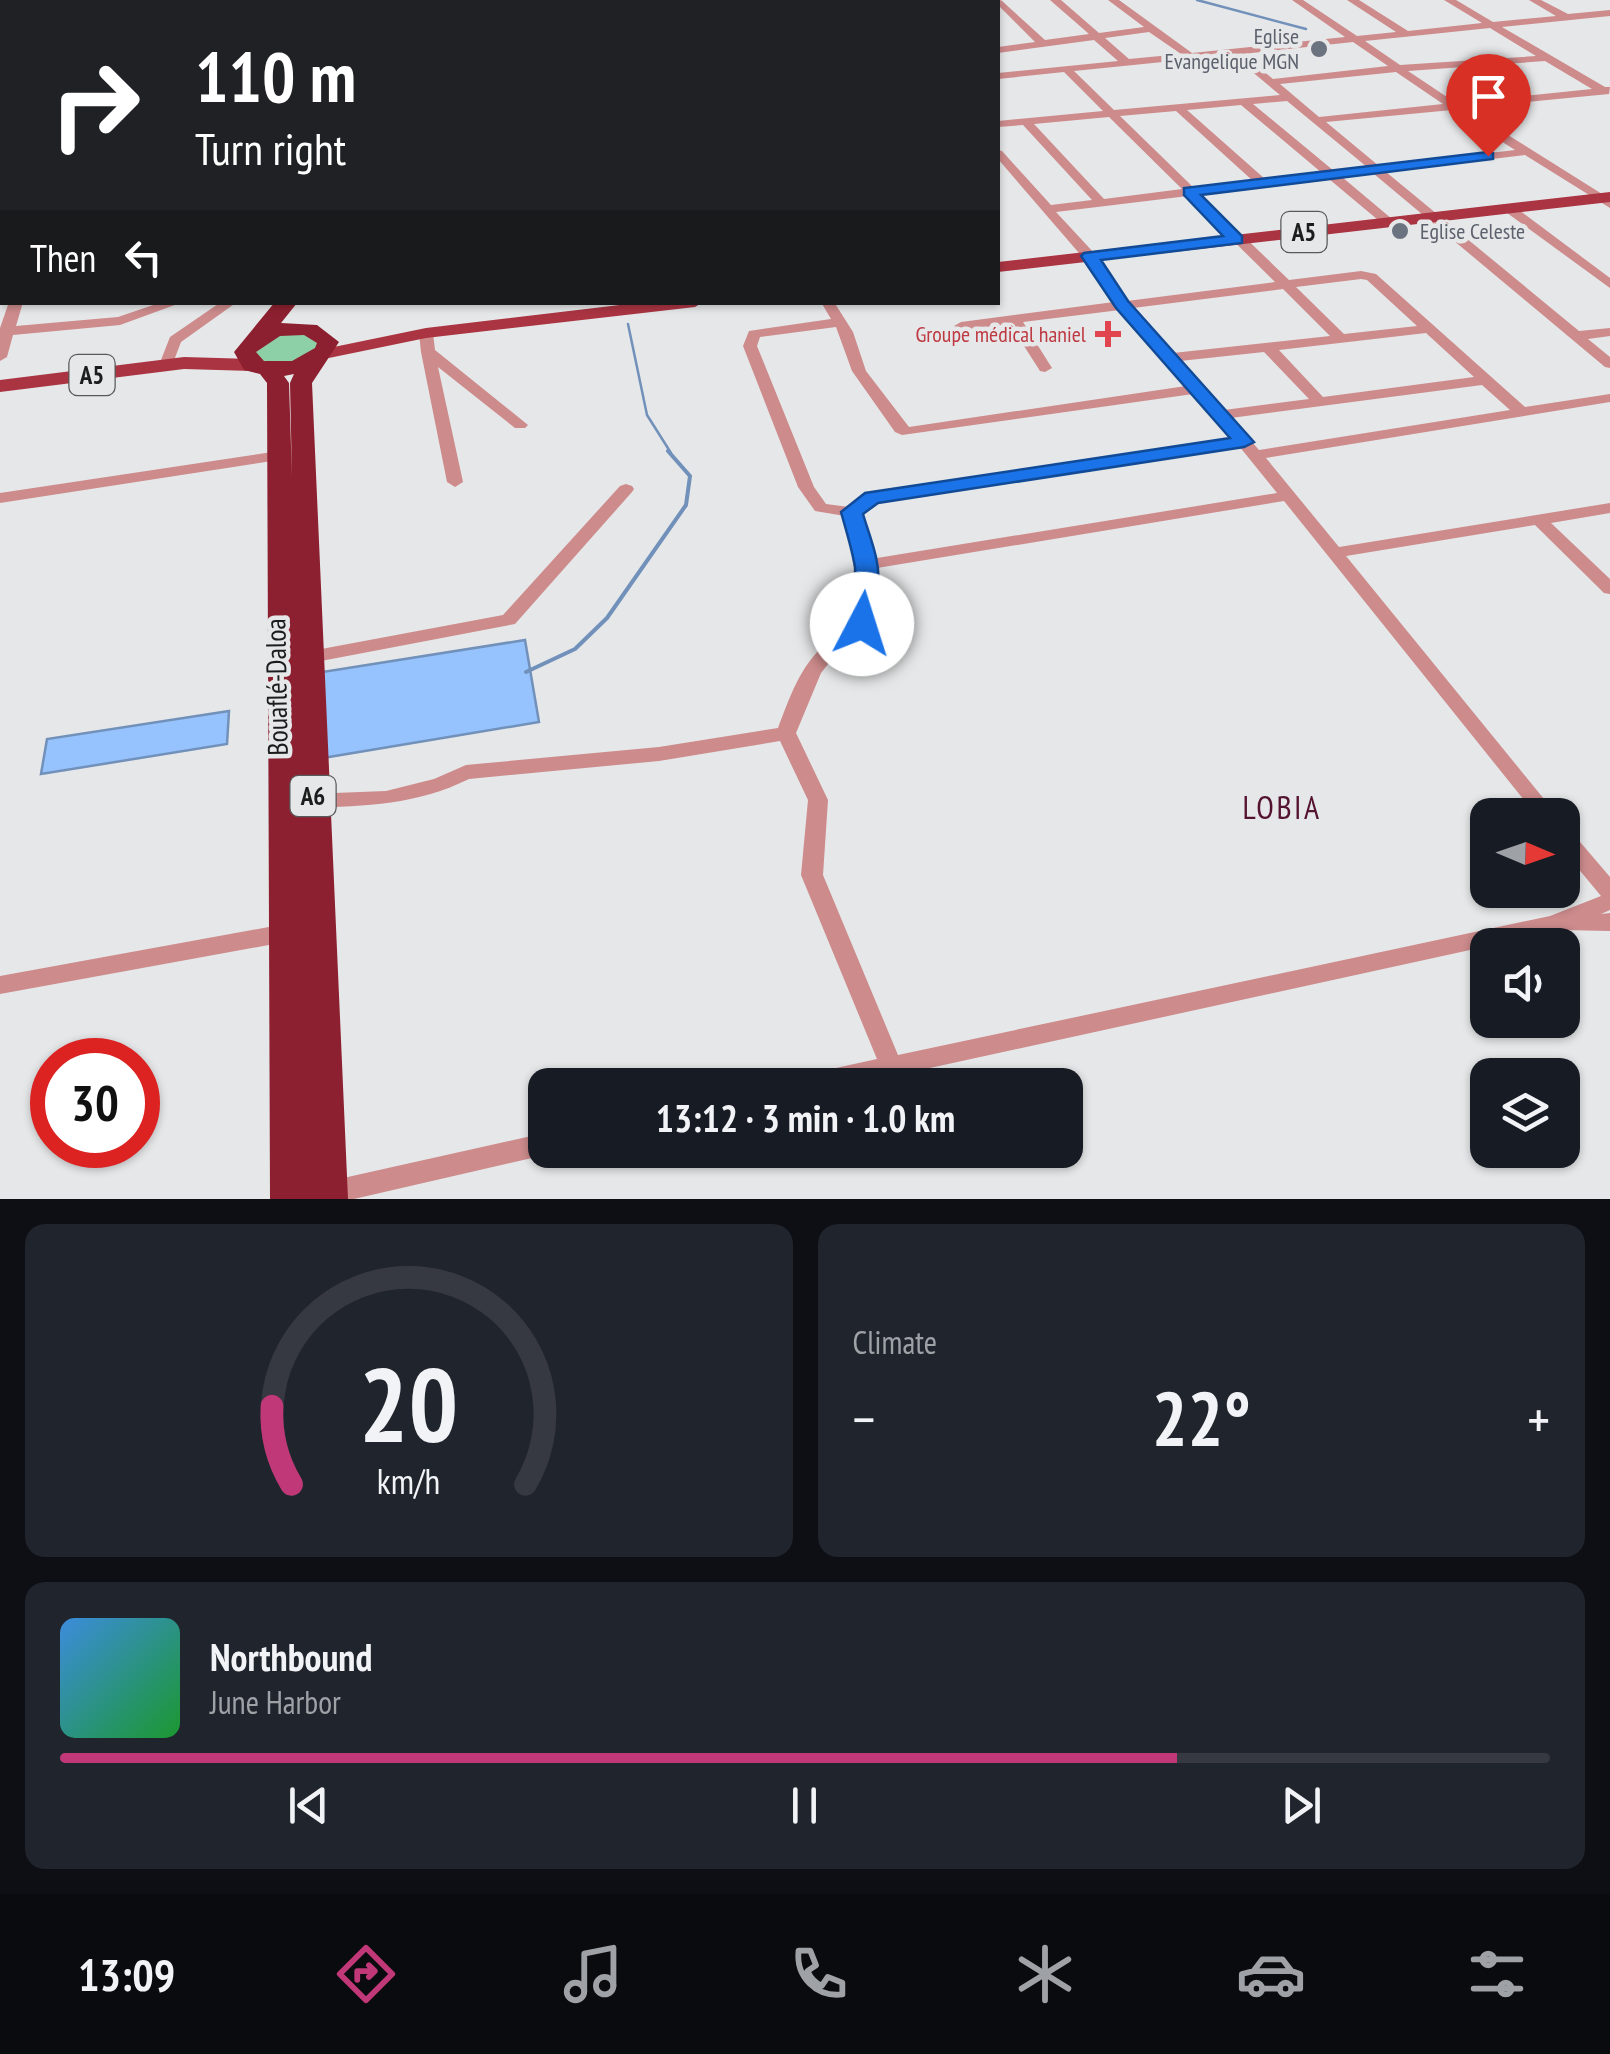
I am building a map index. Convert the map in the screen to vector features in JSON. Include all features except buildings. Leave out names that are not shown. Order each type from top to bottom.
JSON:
[{"type":"highway","points":[[257,354],[285,305]]},
{"type":"highway","points":[[287,305],[292,318],[317,344]]},
{"type":"highway","points":[[257,354],[286,329],[317,344]]},
{"type":"highway","points":[[257,354],[294,368],[317,344]]},
{"type":"highway","name":"Bouaflé-Daloa","points":[[317,344],[301,383],[295,661],[298,802],[320,1197]]},
{"type":"highway","name":"Bouaflé-Daloa","points":[[257,354],[278,383],[279,456],[295,661]]},
{"type":"highway","name":"Bouaflé-Daloa","points":[[290,1199],[286,933],[298,802]]},
{"type":"main road","name":"A5","points":[[1000,267],[1507,207],[1607,200]]},
{"type":"main road","points":[[317,344],[386,339],[427,342],[613,308],[654,305]]},
{"type":"main road","name":"A5","points":[[0,386],[257,354]]},
{"type":"street","points":[[1055,0],[1127,63]]},
{"type":"street","points":[[1114,0],[1190,56]]},
{"type":"street","points":[[1297,0],[1452,106],[1607,200]]},
{"type":"street","points":[[1352,0],[1406,34]]},
{"type":"street","points":[[1449,0],[1608,92]]},
{"type":"street","points":[[1534,0],[1567,18]]},
{"type":"street","points":[[1001,2],[1042,43]]},
{"type":"street","points":[[1000,76],[1610,14]]},
{"type":"street","points":[[1000,50],[1149,28]]},
{"type":"street","points":[[1235,52],[1610,364]]},
{"type":"street","points":[[1272,82],[1397,68],[1548,58]]},
{"type":"street","points":[[1066,69],[1340,338]]},
{"type":"street","points":[[1318,120],[1608,92]]},
{"type":"street","points":[[1000,124],[1290,97]]},
{"type":"street","points":[[1244,101],[1388,222]]},
{"type":"street","points":[[1178,107],[1262,183]]},
{"type":"street","points":[[1025,121],[1101,202]]},
{"type":"street","points":[[1047,209],[1524,152]]},
{"type":"street","points":[[1000,155],[1090,256],[1122,304],[1249,448],[1533,798]]},
{"type":"street","points":[[1507,207],[1610,284]]},
{"type":"street","points":[[961,326],[1348,276],[1371,278],[1521,412]]},
{"type":"street","points":[[0,357],[15,305]]},
{"type":"street","points":[[4,332],[120,320],[169,305]]},
{"type":"street","points":[[176,362],[176,340],[228,305]]},
{"type":"street","points":[[829,305],[859,371],[900,429],[907,432],[1195,388]]},
{"type":"street","points":[[1014,319],[1044,368]]},
{"type":"street","points":[[838,322],[771,329],[754,334],[750,346],[806,487],[821,508],[852,512],[872,497],[1610,398]]},
{"type":"street","points":[[1169,358],[1428,329]]},
{"type":"street","points":[[1576,336],[1610,332]]},
{"type":"street","points":[[427,342],[520,426]]},
{"type":"street","points":[[427,342],[455,482]]},
{"type":"street","points":[[1268,346],[1320,402]]},
{"type":"street","points":[[1221,415],[1486,380]]},
{"type":"street","points":[[0,498],[279,456]]},
{"type":"street","points":[[295,661],[509,620],[626,490]]},
{"type":"street","points":[[866,565],[1287,496]]},
{"type":"street","points":[[1333,554],[1610,508]]},
{"type":"street","points":[[852,512],[866,565],[867,584],[860,608],[862,624],[857,634],[832,648],[804,683],[786,734],[818,800],[812,875],[890,1065]]},
{"type":"street","points":[[1540,520],[1610,589]]},
{"type":"street","points":[[298,802],[344,803],[386,798],[439,785],[466,772],[678,751],[786,734]]},
{"type":"street","points":[[1580,856],[1610,892]]},
{"type":"street","points":[[877,1068],[1553,924],[1610,901]]},
{"type":"street","points":[[1553,924],[1610,922]]},
{"type":"street","points":[[0,985],[286,933]]},
{"type":"street","points":[[320,1197],[528,1148]]},
{"type":"green space","points":[[298,332],[317,338],[318,351],[287,365],[255,359],[254,347],[273,336]]},
{"type":"water","points":[[525,640],[539,722],[317,759],[316,673]]},
{"type":"water","points":[[229,711],[227,744],[41,774],[47,739]]},
{"type":"waterway","points":[[1197,0],[1306,29]]},
{"type":"waterway","points":[[628,324],[647,415],[671,453]]},
{"type":"waterway","points":[[526,672],[575,649],[607,618],[686,505],[690,476],[668,451]]},
{"type":"place","name":"Eglise Evangelique MGN","points":[[1319,49]]},
{"type":"place","name":"Eglise Celeste","points":[[1400,231]]},
{"type":"place","name":"Groupe médical haniel","points":[[1108,334]]},
{"type":"district","name":"LOBIA","points":[[1282,807]]},
{"type":"route","points":[[862,624],[860,608],[867,584],[866,565],[852,512],[872,497],[1244,442],[1122,304],[1090,256],[1236,240],[1189,192],[1488,156]]}]
